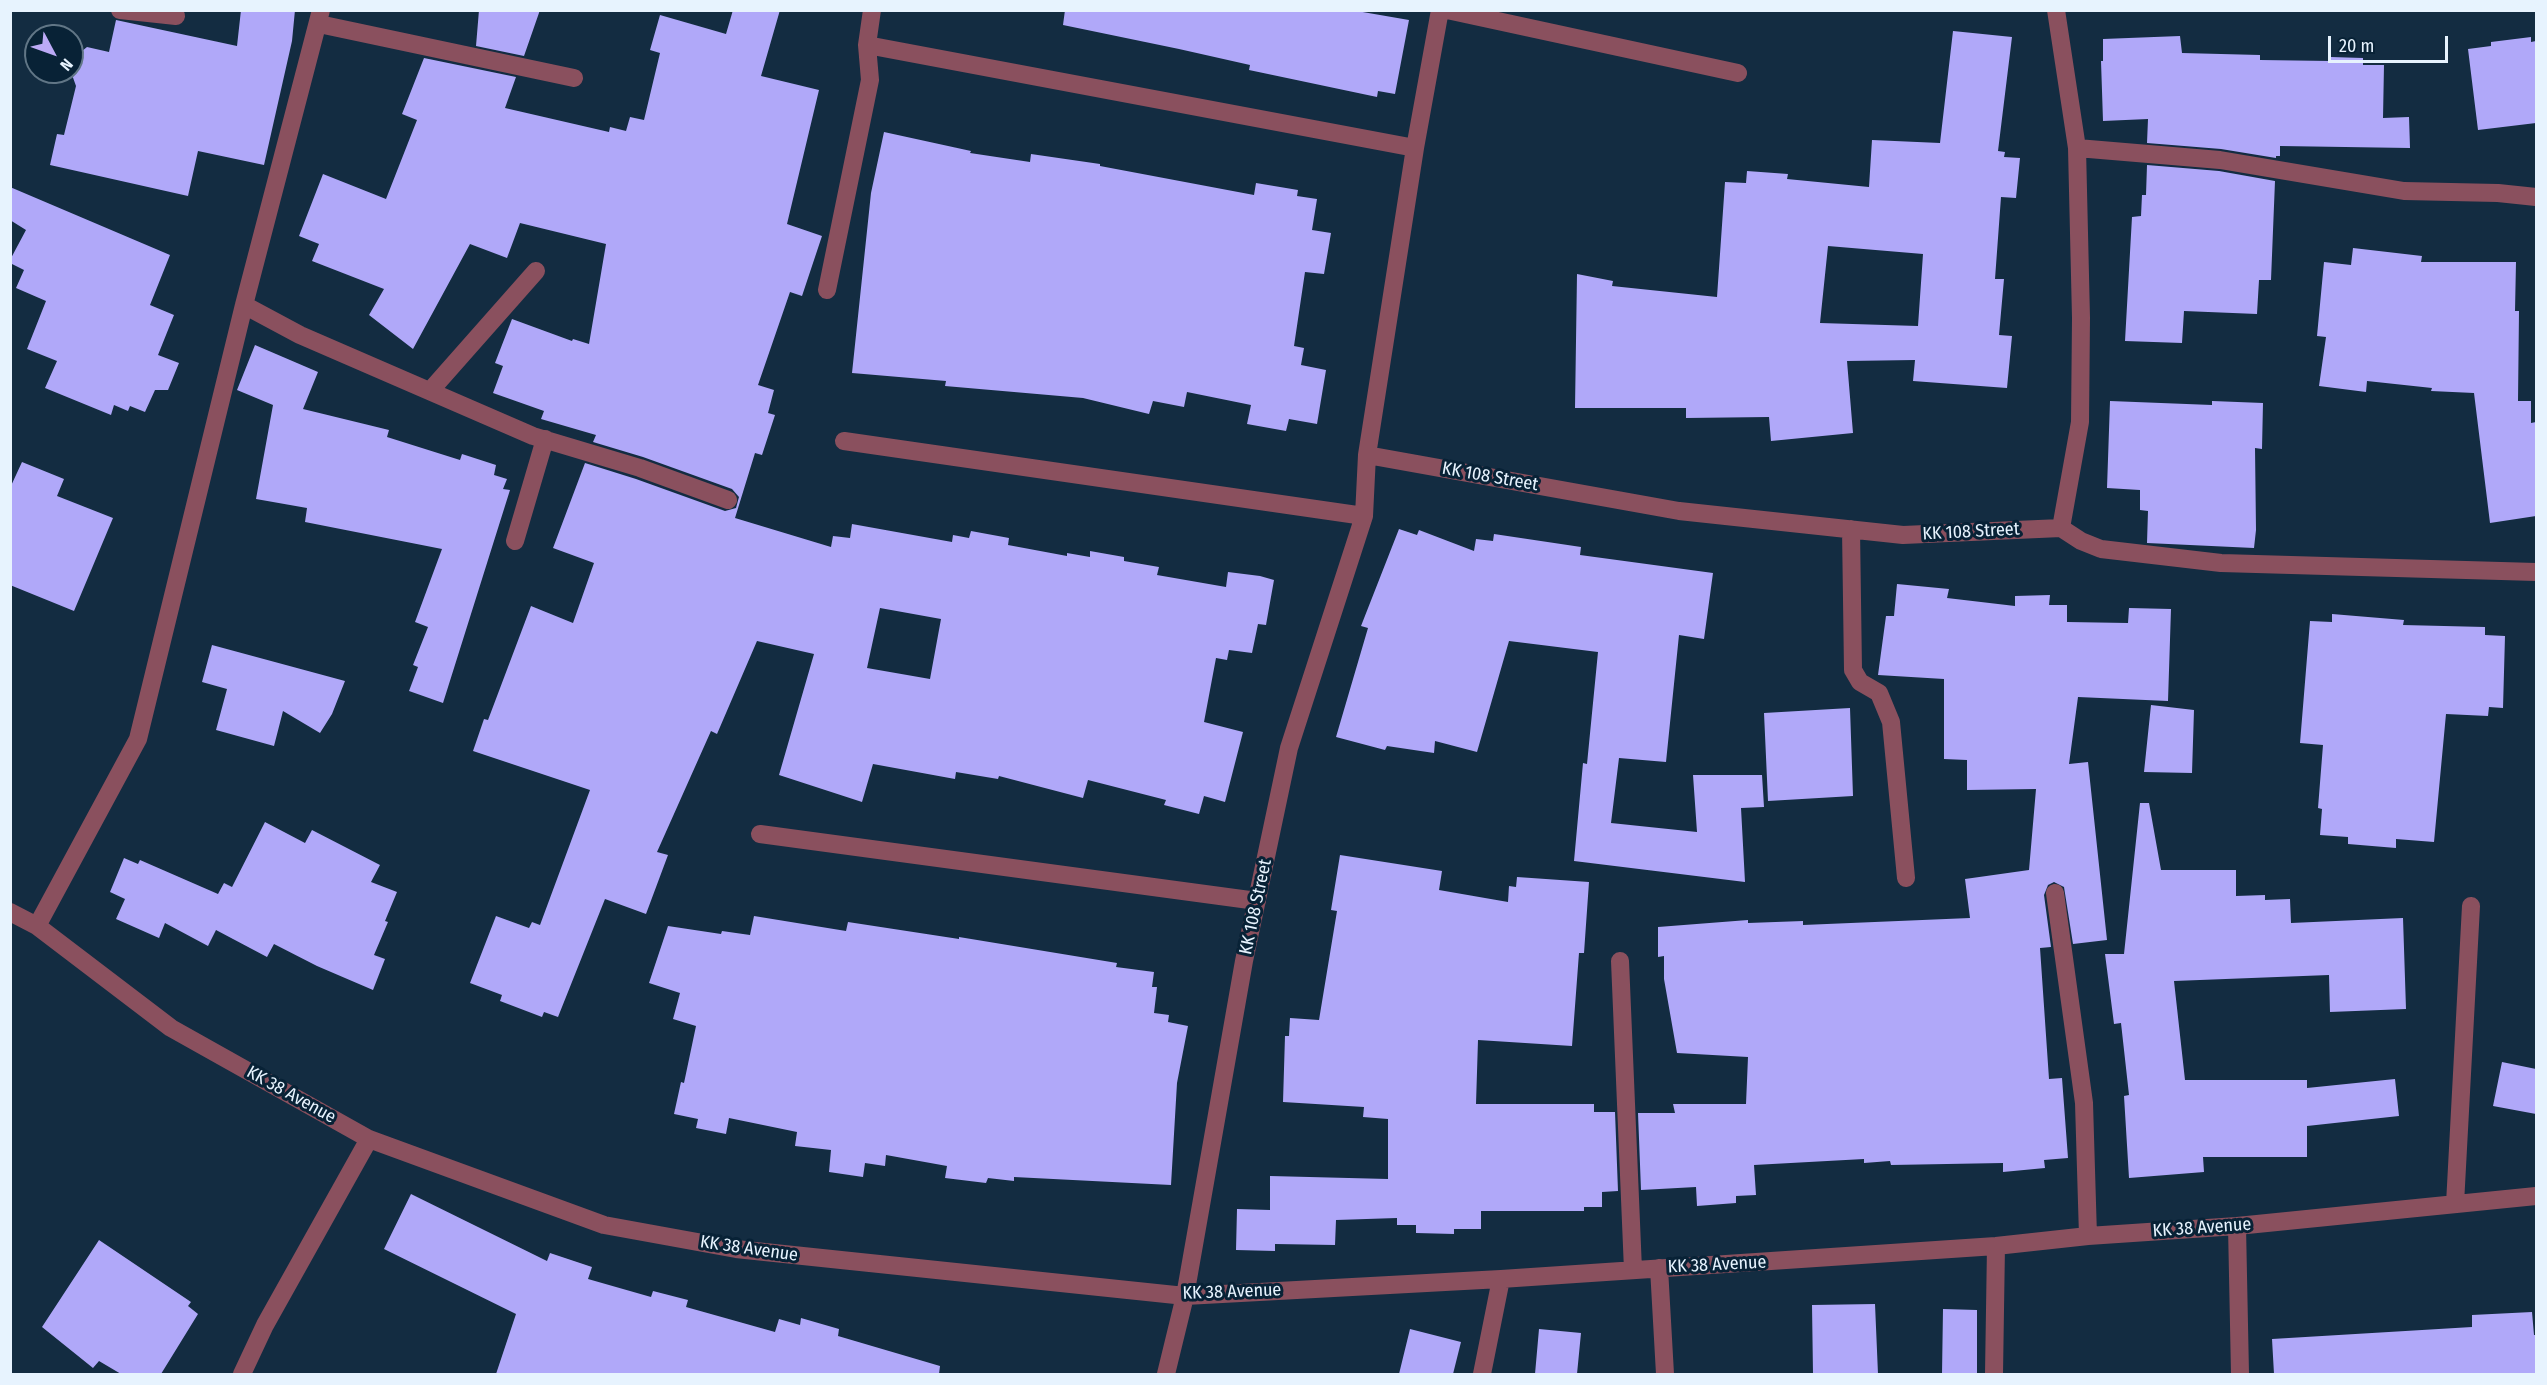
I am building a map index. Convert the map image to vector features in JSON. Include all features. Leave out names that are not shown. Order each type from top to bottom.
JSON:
[{"type":"street","points":[[120,10],[176,16]]},
{"type":"street","points":[[827,290],[870,80],[867,45],[872,10]]},
{"type":"street","name":"KK 108 Street","points":[[1166,1374],[1185,1296],[1257,901],[1289,748],[1364,516],[1367,455],[1415,148],[1440,10]]},
{"type":"street","points":[[1447,10],[1738,73]]},
{"type":"street","points":[[2056,10],[2077,148],[2081,318],[2080,422],[2061,528],[2081,541],[2101,549],[2221,563],[2536,572]]},
{"type":"street","points":[[37,926],[138,739],[244,306],[320,17],[574,78]]},
{"type":"street","points":[[867,45],[1415,148]]},
{"type":"street","points":[[2077,148],[2220,160],[2404,191],[2498,193],[2536,197]]},
{"type":"street","points":[[430,391],[536,272]]},
{"type":"street","points":[[244,306],[300,335],[545,439],[640,468],[728,500]]},
{"type":"street","points":[[515,541],[545,439]]},
{"type":"street","points":[[844,441],[1364,516]]},
{"type":"street","name":"KK 108 Street","points":[[1367,455],[1678,511],[1851,530],[1903,535],[2061,528]]},
{"type":"street","points":[[1851,530],[1853,670],[1860,682],[1879,693],[1891,722],[1906,878]]},
{"type":"street","points":[[760,834],[1257,901]]},
{"type":"street","points":[[2055,893],[2084,1103],[2088,1236]]},
{"type":"street","points":[[2455,1204],[2471,906]]},
{"type":"street","name":"KK 38 Avenue","points":[[10,912],[37,926],[171,1028],[369,1138],[604,1225],[736,1249],[1185,1296],[1501,1279],[1996,1246],[2088,1236],[2237,1226],[2536,1196]]},
{"type":"street","points":[[1620,961],[1633,1270]]},
{"type":"street","points":[[242,1374],[265,1326],[369,1138]]},
{"type":"street","points":[[2237,1226],[2240,1374]]},
{"type":"street","points":[[1994,1374],[1996,1246]]},
{"type":"street","points":[[1659,1268],[1665,1374]]},
{"type":"street","points":[[1482,1374],[1501,1279]]},
{"type":"building","points":[[241,10],[295,10],[292,41],[264,165],[198,151],[188,196],[50,165],[57,134],[64,135],[75,84],[84,84],[84,49],[87,47],[109,52],[116,20],[237,46]]},
{"type":"building","points":[[479,10],[540,10],[524,56],[476,46]]},
{"type":"building","points":[[733,10],[780,10],[761,76],[819,90],[787,224],[822,236],[802,296],[790,292],[758,385],[774,390],[768,413],[775,415],[762,455],[755,453],[735,518],[831,547],[833,536],[850,538],[852,524],[952,542],[953,535],[969,538],[971,531],[1009,538],[1008,545],[1067,556],[1067,553],[1090,557],[1090,551],[1124,557],[1124,561],[1159,567],[1157,575],[1226,587],[1228,572],[1260,576],[1274,580],[1266,625],[1258,624],[1252,653],[1229,650],[1227,660],[1216,658],[1204,722],[1243,732],[1225,802],[1204,796],[1199,814],[1164,805],[1166,800],[1088,780],[1083,798],[999,776],[998,779],[956,772],[955,779],[873,764],[862,802],[779,775],[814,654],[757,641],[717,734],[711,731],[657,852],[668,855],[646,914],[605,899],[558,1017],[544,1012],[542,1017],[500,1001],[502,995],[470,983],[496,916],[529,928],[532,922],[540,925],[590,790],[473,751],[484,719],[488,720],[531,606],[573,623],[594,563],[553,548],[585,463],[725,511],[736,508],[739,497],[732,489],[643,457],[593,442],[596,435],[541,419],[544,411],[493,393],[503,366],[495,363],[512,319],[572,341],[573,339],[589,344],[606,244],[520,223],[507,258],[470,244],[413,349],[369,315],[384,289],[312,261],[319,244],[299,236],[323,174],[386,199],[417,120],[402,114],[424,58],[516,77],[505,108],[609,132],[610,127],[626,131],[630,117],[644,120],[660,53],[650,50],[660,15],[726,34]],"holes":[[[880,608],[941,619],[930,679],[867,668]]]},
{"type":"building","points":[[1065,10],[1351,10],[1409,20],[1395,94],[1378,91],[1377,97],[1249,70],[1250,65],[1063,25]]},
{"type":"building","points":[[1953,31],[2012,37],[1998,151],[2005,152],[2004,157],[2020,158],[2016,198],[2001,197],[1995,279],[2004,279],[1999,335],[2012,336],[2007,388],[1913,381],[1915,360],[1847,361],[1853,433],[1771,441],[1769,417],[1686,418],[1686,408],[1575,408],[1577,274],[1613,281],[1612,286],[1717,297],[1725,182],[1746,183],[1747,171],[1788,174],[1787,179],[1869,187],[1872,140],[1940,143]],"holes":[[[1828,246],[1923,254],[1918,326],[1820,323]]]},
{"type":"building","points":[[2180,36],[2182,53],[2260,55],[2260,60],[2331,61],[2331,57],[2363,58],[2363,65],[2384,65],[2383,118],[2409,117],[2410,148],[2280,146],[2280,156],[2276,158],[2221,149],[2147,143],[2148,119],[2103,121],[2101,61],[2103,61],[2103,39]]},
{"type":"building","points":[[2531,37],[2531,42],[2536,41],[2536,123],[2478,130],[2468,49],[2491,46],[2491,42]]},
{"type":"building","points":[[884,132],[971,151],[970,153],[1030,162],[1031,154],[1100,164],[1100,166],[1254,195],[1256,183],[1298,190],[1297,196],[1317,199],[1312,230],[1331,233],[1324,274],[1305,272],[1294,346],[1304,348],[1301,365],[1326,370],[1317,424],[1289,419],[1286,431],[1247,424],[1251,405],[1187,392],[1184,407],[1153,401],[1149,414],[1083,398],[945,386],[946,381],[852,373],[871,193]]},
{"type":"building","points":[[2147,165],[2219,171],[2275,181],[2271,280],[2259,280],[2257,314],[2184,311],[2182,343],[2125,341],[2132,217],[2141,216],[2142,195],[2146,195]]},
{"type":"building","points":[[10,187],[170,255],[150,305],[174,315],[158,355],[179,363],[168,390],[155,390],[145,412],[130,406],[128,411],[114,405],[111,415],[45,388],[57,361],[27,349],[46,301],[16,288],[24,270],[10,263],[10,260],[26,230],[10,220]]},
{"type":"building","points":[[2353,248],[2422,256],[2421,262],[2516,262],[2515,311],[2519,311],[2518,401],[2531,401],[2531,423],[2536,422],[2536,516],[2490,523],[2474,393],[2431,391],[2432,388],[2367,381],[2366,392],[2319,386],[2326,337],[2317,336],[2324,262],[2351,265]]},
{"type":"building","points":[[255,345],[318,372],[303,409],[389,430],[387,437],[460,460],[462,454],[496,465],[494,475],[507,479],[503,489],[510,490],[443,703],[409,691],[418,667],[413,665],[428,627],[415,622],[442,549],[305,522],[307,508],[256,499],[273,405],[237,390]]},
{"type":"building","points":[[2110,401],[2212,405],[2212,401],[2263,403],[2262,449],[2255,448],[2256,530],[2254,548],[2147,543],[2148,511],[2140,510],[2140,490],[2107,488]]},
{"type":"building","points":[[22,462],[64,479],[57,496],[113,518],[74,611],[10,585],[10,488]]},
{"type":"building","points":[[1399,529],[1417,535],[1419,530],[1474,551],[1476,539],[1493,541],[1494,534],[1581,547],[1580,555],[1713,573],[1704,639],[1679,635],[1666,762],[1619,758],[1611,823],[1697,832],[1693,775],[1762,775],[1764,807],[1741,808],[1745,882],[1574,861],[1583,763],[1587,764],[1598,652],[1509,641],[1477,752],[1435,741],[1434,753],[1387,746],[1385,750],[1336,737],[1368,628],[1361,626]]},
{"type":"building","points":[[1897,584],[1949,589],[1947,598],[2015,606],[2015,596],[2050,595],[2049,605],[2067,605],[2067,622],[2128,623],[2129,608],[2171,609],[2168,701],[2078,697],[2069,764],[2088,762],[2107,940],[2073,944],[2064,887],[2054,882],[2048,885],[2044,895],[2051,947],[2040,948],[2049,1079],[2062,1078],[2068,1158],[2044,1160],[2045,1168],[2003,1172],[2003,1163],[1891,1165],[1890,1161],[1864,1163],[1864,1159],[1754,1165],[1756,1195],[1736,1196],[1736,1203],[1697,1206],[1696,1187],[1641,1190],[1638,1113],[1675,1113],[1673,1104],[1746,1104],[1748,1057],[1677,1053],[1664,979],[1664,956],[1658,957],[1658,927],[1748,920],[1748,923],[1803,921],[1803,925],[1970,918],[1965,879],[2029,870],[2036,789],[1967,790],[1967,760],[1944,759],[1944,679],[1878,675],[1886,616],[1894,616]]},
{"type":"building","points":[[2332,614],[2404,620],[2403,625],[2485,627],[2485,635],[2505,636],[2503,708],[2489,707],[2488,716],[2446,714],[2434,842],[2396,839],[2396,848],[2348,844],[2348,837],[2320,835],[2322,809],[2318,808],[2323,745],[2300,743],[2310,621],[2332,622]]},
{"type":"building","points":[[212,645],[345,681],[332,714],[320,733],[283,711],[274,746],[216,730],[227,689],[202,682]]},
{"type":"building","points":[[2151,705],[2194,710],[2192,773],[2144,772]]},
{"type":"building","points":[[1850,708],[1853,796],[1768,801],[1764,713]]},
{"type":"building","points":[[2140,803],[2149,803],[2161,870],[2236,870],[2236,896],[2265,895],[2265,900],[2290,899],[2291,923],[2403,918],[2406,1009],[2330,1012],[2329,975],[2174,981],[2185,1080],[2307,1080],[2307,1088],[2395,1079],[2399,1116],[2307,1126],[2307,1157],[2203,1157],[2204,1172],[2129,1178],[2124,1096],[2129,1095],[2121,1023],[2114,1024],[2105,954],[2124,954]]},
{"type":"building","points":[[265,822],[305,843],[312,830],[380,865],[371,882],[397,892],[385,921],[388,922],[374,955],[385,959],[373,990],[317,966],[274,944],[267,957],[216,930],[208,946],[165,923],[159,938],[116,919],[125,899],[110,892],[124,858],[138,864],[140,860],[218,894],[224,883],[232,887]]},
{"type":"building","points":[[1340,855],[1442,871],[1439,890],[1508,902],[1509,886],[1516,887],[1517,877],[1589,882],[1584,953],[1579,953],[1572,1046],[1478,1040],[1476,1104],[1594,1104],[1594,1112],[1615,1112],[1618,1191],[1602,1192],[1602,1207],[1584,1207],[1584,1211],[1481,1211],[1481,1229],[1454,1229],[1454,1234],[1416,1233],[1416,1225],[1397,1225],[1397,1218],[1336,1220],[1335,1245],[1275,1244],[1275,1251],[1236,1250],[1237,1209],[1270,1210],[1270,1176],[1388,1179],[1388,1119],[1363,1117],[1364,1107],[1283,1102],[1285,1036],[1289,1036],[1290,1018],[1319,1020],[1337,911],[1331,910]]},
{"type":"building","points":[[754,916],[846,931],[848,922],[959,939],[959,937],[1117,963],[1116,967],[1154,972],[1152,987],[1157,987],[1154,1013],[1169,1015],[1168,1022],[1188,1026],[1177,1083],[1171,1185],[1014,1177],[1014,1181],[988,1178],[986,1183],[945,1178],[947,1166],[886,1155],[885,1166],[865,1163],[863,1177],[829,1172],[831,1150],[795,1146],[797,1132],[729,1118],[726,1134],[696,1128],[698,1119],[674,1114],[681,1082],[684,1083],[696,1026],[673,1019],[680,993],[649,983],[668,926],[721,934],[722,931],[750,935]]},
{"type":"building","points":[[2502,1062],[2536,1069],[2536,1114],[2493,1106]]},
{"type":"building","points":[[411,1194],[547,1261],[550,1253],[592,1267],[588,1279],[651,1297],[653,1291],[688,1300],[686,1307],[775,1332],[779,1319],[800,1325],[801,1318],[839,1329],[838,1336],[940,1366],[939,1374],[496,1374],[516,1314],[384,1249]]},
{"type":"building","points":[[99,1240],[191,1302],[188,1306],[198,1314],[161,1374],[121,1374],[99,1361],[93,1368],[42,1327]]},
{"type":"building","points":[[1875,1304],[1878,1374],[1813,1374],[1812,1305]]},
{"type":"building","points":[[1943,1309],[1977,1310],[1977,1374],[1942,1374]]},
{"type":"building","points":[[2532,1312],[2534,1335],[2536,1335],[2536,1374],[2274,1374],[2272,1339],[2472,1327],[2472,1315]]},
{"type":"building","points":[[1410,1329],[1461,1342],[1453,1374],[1399,1374]]},
{"type":"building","points":[[1539,1329],[1581,1333],[1577,1374],[1535,1374]]}]
